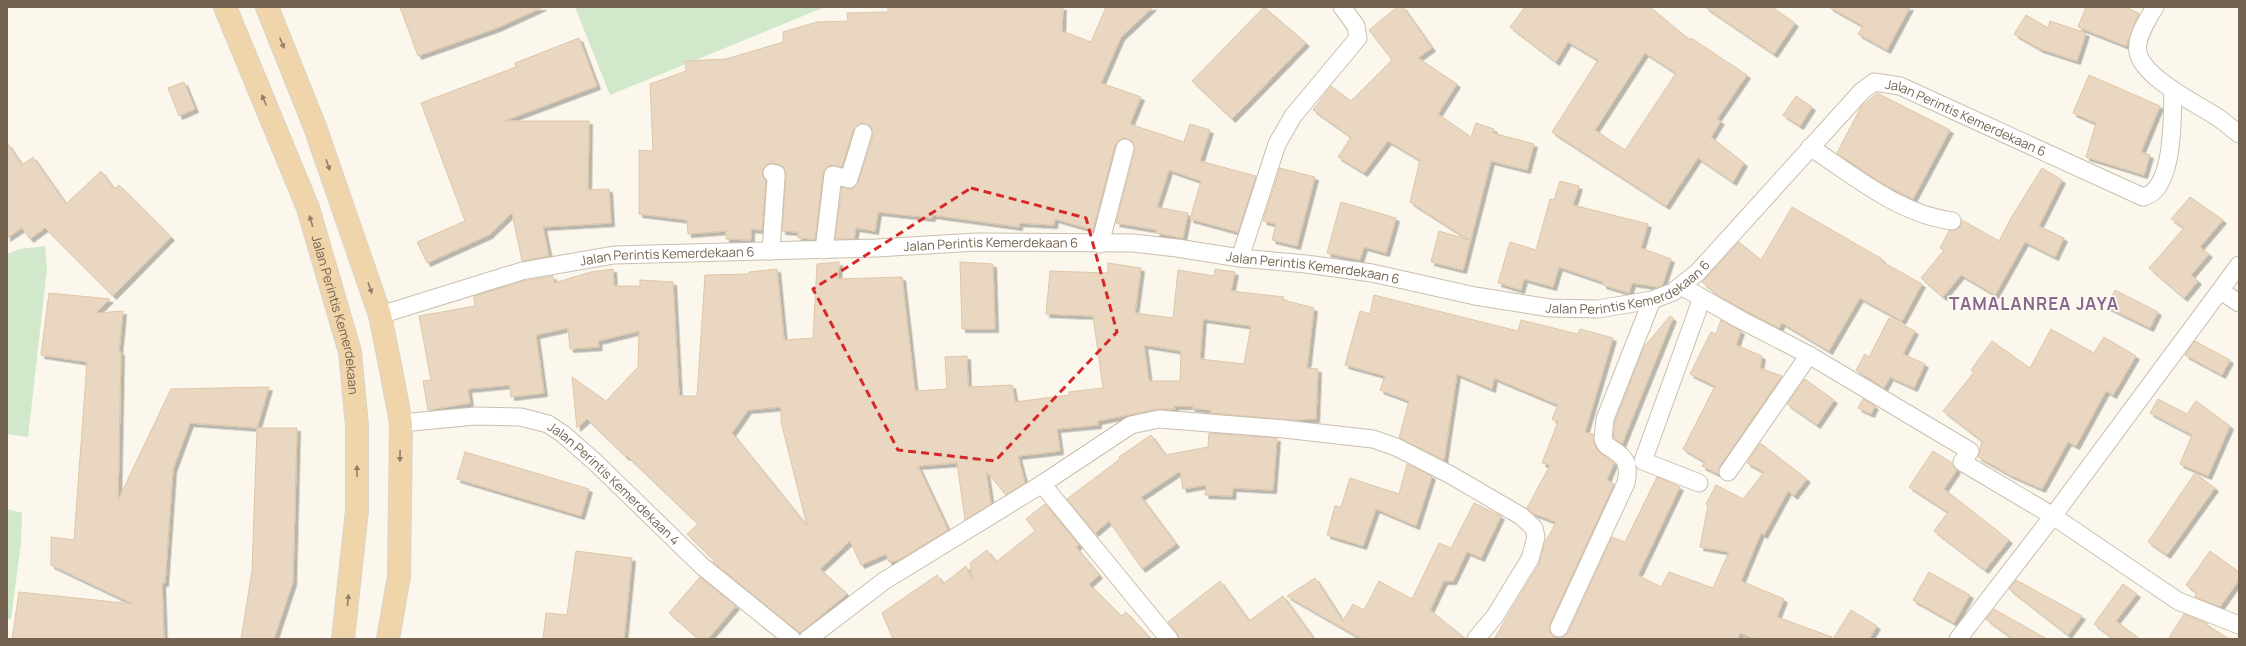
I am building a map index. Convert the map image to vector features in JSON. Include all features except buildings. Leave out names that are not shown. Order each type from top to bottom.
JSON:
[{"type":"highway","name":"Jalan Perintis Kemerdekaan","points":[[225,7],[308,208],[350,352],[357,426],[357,510],[343,639]]},
{"type":"highway","points":[[267,7],[315,127],[380,315],[401,424],[399,576],[388,639]]},
{"type":"street","points":[[1240,258],[1277,144],[1293,116],[1358,38],[1356,26],[1342,7]]},
{"type":"street","points":[[2155,7],[2139,38],[2137,52],[2143,65],[2173,90],[2217,117],[2239,134]]},
{"type":"street","name":"Jalan Perintis Kemerdekaan 6","points":[[380,315],[522,271],[614,255],[824,250],[978,242],[1133,244],[1372,273],[1475,296],[1550,308],[1598,309],[1652,300],[1672,292],[1681,286],[1698,272],[1862,90],[1874,82],[1900,86],[2143,197],[2151,196],[2157,189],[2171,144],[2173,90]]},
{"type":"street","points":[[824,250],[833,175],[849,179],[863,134]]},
{"type":"street","points":[[1810,147],[1896,202],[1925,216],[1952,221]]},
{"type":"street","points":[[1100,244],[1125,148]]},
{"type":"street","points":[[771,251],[776,178],[776,174],[772,172]]},
{"type":"street","points":[[1958,639],[2053,516],[2239,265]]},
{"type":"street","points":[[1681,286],[1809,355],[1970,450],[1962,462],[2053,516],[2178,601],[2239,625]]},
{"type":"street","points":[[2221,290],[2239,303]]},
{"type":"street","points":[[1699,483],[1643,461],[1702,298]]},
{"type":"street","points":[[1559,628],[1626,483],[1627,464],[1624,456],[1606,445],[1603,433],[1605,419],[1652,300]]},
{"type":"street","points":[[1728,472],[1809,355]]},
{"type":"street","name":"Jalan Perintis Kemerdekaan 4","points":[[401,424],[475,416],[521,417],[548,424],[563,434],[595,462],[702,566],[792,639]]},
{"type":"street","points":[[808,639],[884,581],[1042,484],[1131,425],[1149,421],[1184,421],[1284,429],[1374,439],[1396,447],[1449,474],[1521,516],[1534,528],[1535,547],[1530,559],[1495,616],[1476,639]]},
{"type":"street","points":[[1042,484],[1168,639]]},
{"type":"highlighted area","points":[[971,188],[1086,218],[1117,332],[995,461],[898,450],[813,289]]},
{"type":"green space","points":[[575,7],[825,7],[610,95]]},
{"type":"green space","points":[[45,246],[47,269],[28,437],[7,434],[7,254],[20,249]]},
{"type":"green space","points":[[7,509],[22,513],[21,543],[11,619],[7,619]]},
{"type":"district","name":"TAMALANREA JAYA","points":[[2034,304]]}]
